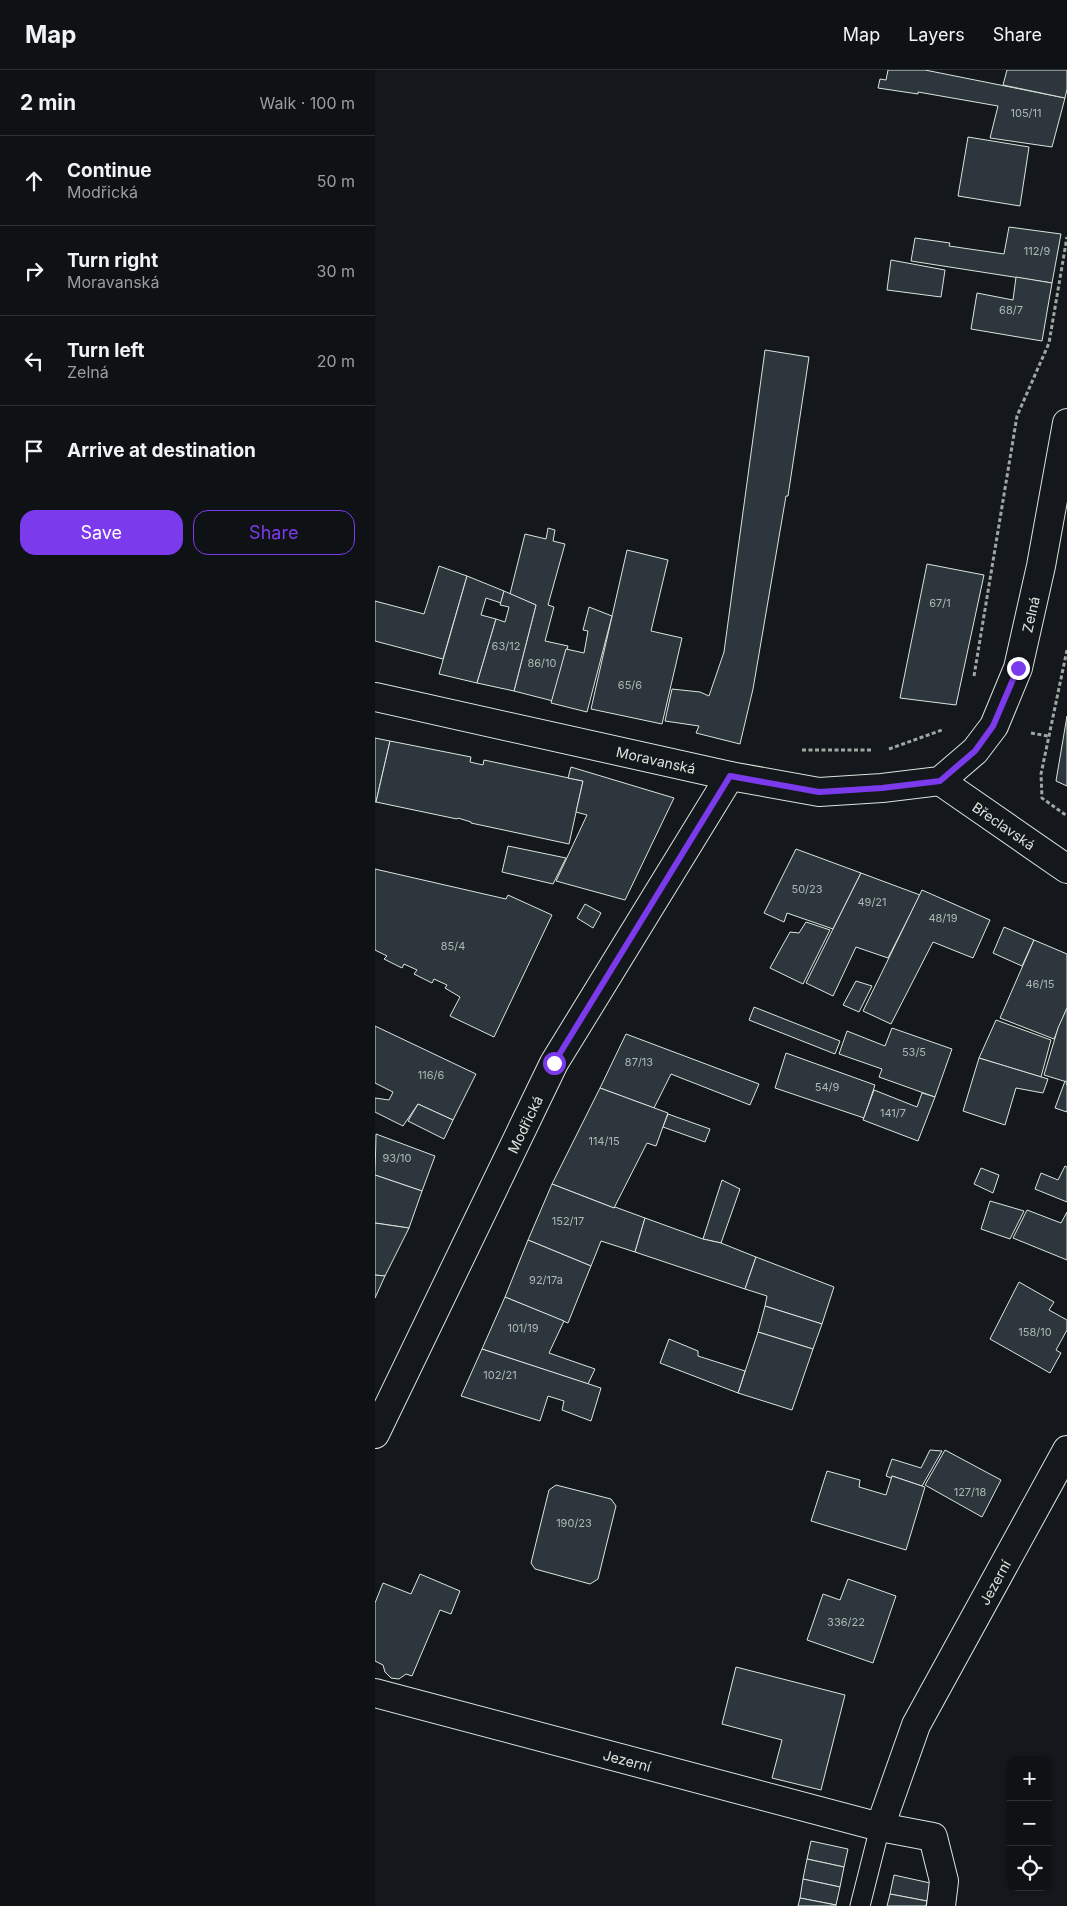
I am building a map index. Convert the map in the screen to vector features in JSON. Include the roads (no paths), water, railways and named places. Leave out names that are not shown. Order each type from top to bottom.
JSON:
[{"type":"street","name":"Zelná","points":[[940,781],[975,751],[993,726],[1018,668],[1041,566],[1067,423]]},
{"type":"street","name":"Moravanská","points":[[375,697],[730,776],[819,792],[882,788],[940,781]]},
{"type":"street","name":"Modřická","points":[[375,1434],[554,1063],[730,776]]},
{"type":"street","name":"Břeclavská","points":[[940,781],[1067,869]]},
{"type":"street","name":"Jezerní","points":[[881,1827],[916,1725],[1067,1450]]},
{"type":"street","name":"Jezerní","points":[[375,1693],[881,1827],[933,1837],[944,1881],[941,1906]]},
{"type":"lane","points":[[860,1906],[881,1827]]}]
